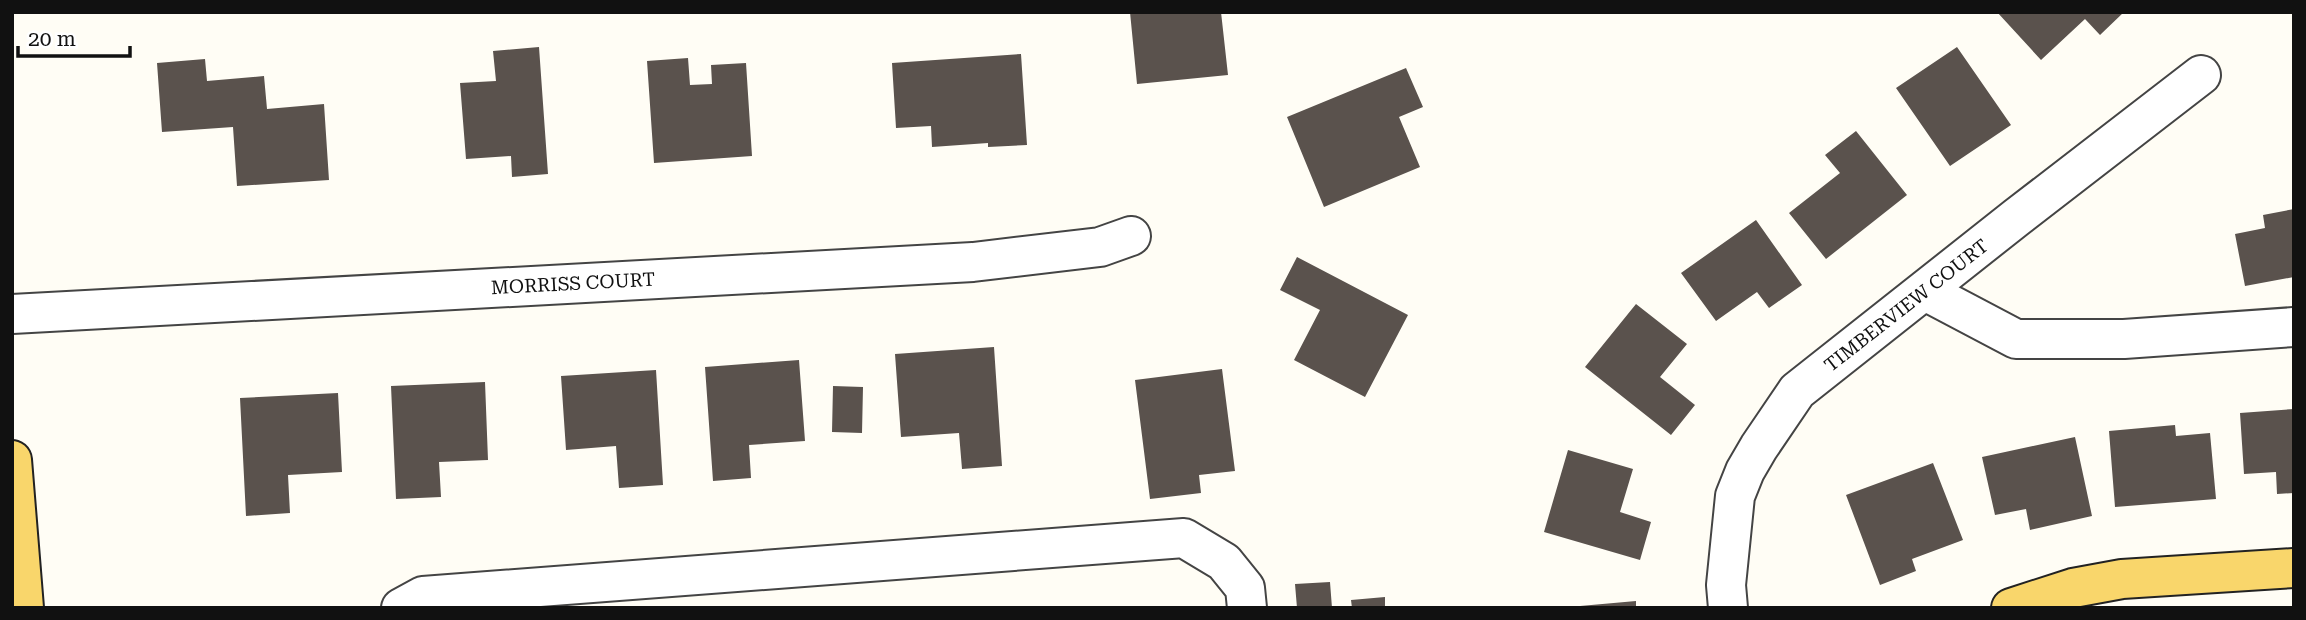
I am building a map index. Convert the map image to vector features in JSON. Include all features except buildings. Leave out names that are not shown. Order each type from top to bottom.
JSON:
[{"type":"main road","points":[[12,460],[23,608]]},
{"type":"main road","points":[[2011,608],[2073,588],[2122,579],[2294,568]]},
{"type":"street","name":"TIMBERVIEW COURT","points":[[1728,608],[1726,585],[1735,496],[1759,447],[1797,391],[2202,75]]},
{"type":"street","name":"MORRISS COURT","points":[[12,314],[973,262],[1100,247],[1131,236]]},
{"type":"street","points":[[1926,291],[2016,340],[2124,339],[2294,327]]},
{"type":"street","points":[[401,608],[423,596],[1184,538],[1224,562],[1245,587],[1247,608]]}]
